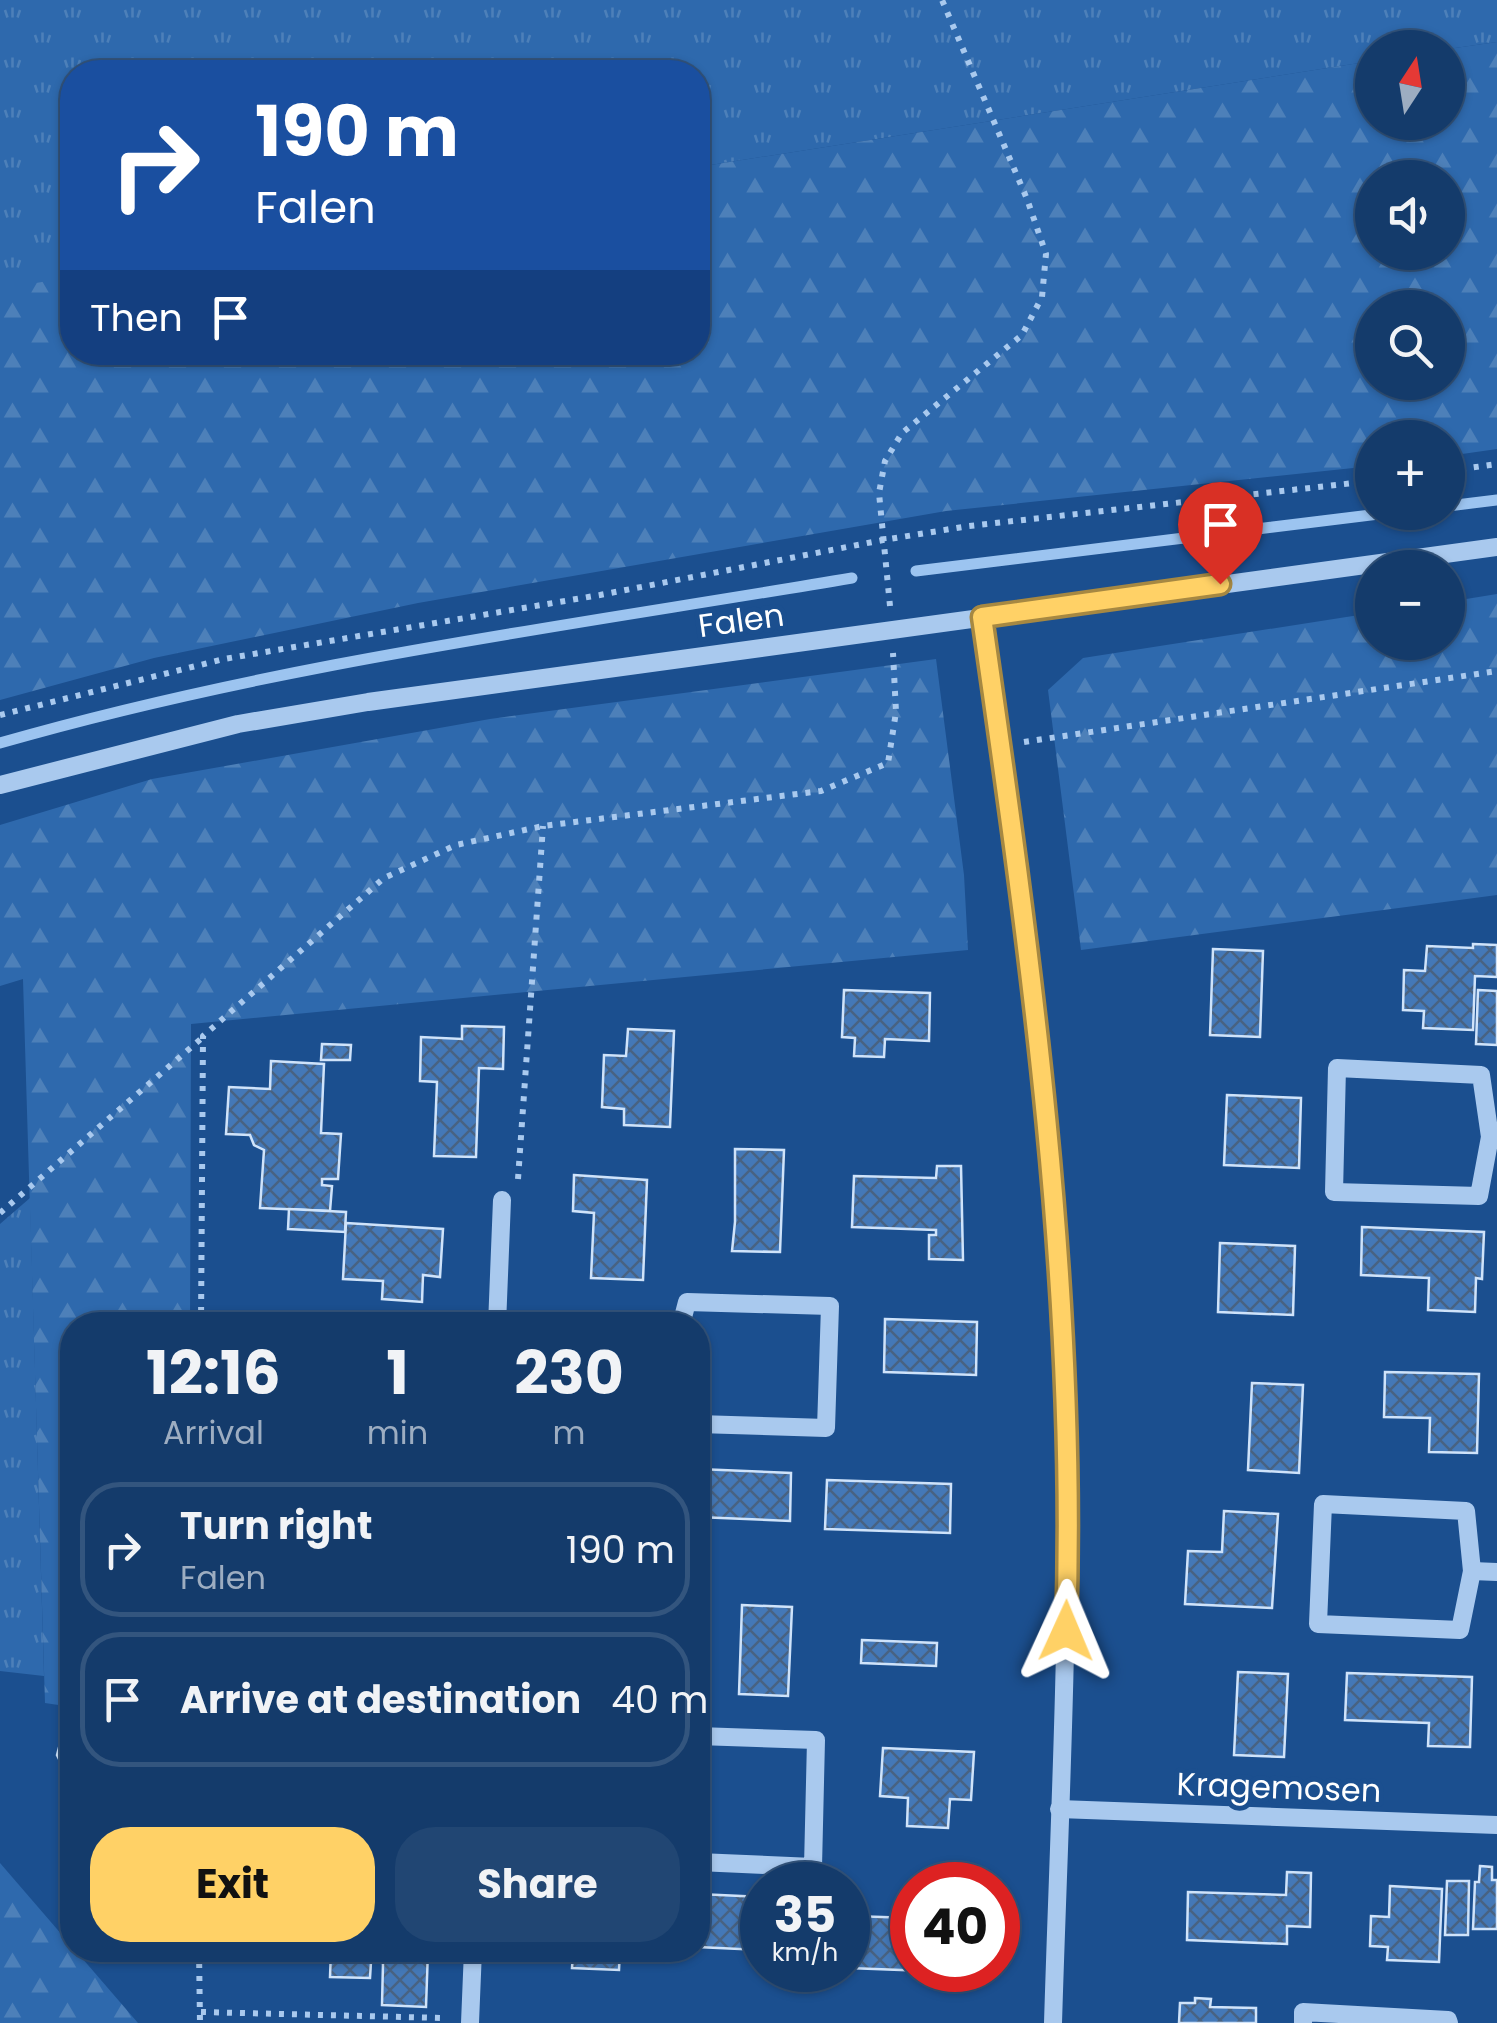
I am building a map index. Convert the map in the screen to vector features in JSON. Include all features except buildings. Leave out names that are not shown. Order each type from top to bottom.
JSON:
[{"type":"street","name":"Falen","points":[[0,785],[238,724],[368,702],[1497,547]]},
{"type":"street","points":[[982,617],[1038,1019],[1057,1247],[1068,1595],[1053,2023]]},
{"type":"street","points":[[1338,1068],[1481,1075],[1494,1137],[1479,1196],[1334,1192],[1338,1068]]},
{"type":"street","points":[[498,1312],[502,1200]]},
{"type":"street","points":[[684,1312],[687,1302],[830,1306],[826,1428],[710,1424]]},
{"type":"street","points":[[1323,1504],[1466,1511],[1472,1571],[1460,1630],[1318,1624],[1323,1504]]},
{"type":"street","points":[[1472,1571],[1497,1572]]},
{"type":"street","points":[[710,1736],[816,1740],[813,1867],[710,1863]]},
{"type":"street","name":"Kragemosen","points":[[1059,1809],[1497,1825]]},
{"type":"street","points":[[470,2021],[472,1962]]},
{"type":"street","points":[[1303,2023],[1303,2012],[1449,2023]]},
{"type":"path","points":[[0,1213],[384,878],[456,845],[543,826],[820,791],[888,764],[896,712],[879,493],[885,462],[902,433],[1022,335],[1042,297],[1046,254],[1027,199],[942,0]]},
{"type":"path","points":[[1465,469],[1497,464]]},
{"type":"path","points":[[0,714],[224,659],[600,595],[884,540],[968,526],[1355,484]]},
{"type":"path","points":[[1000,745],[1497,671]]},
{"type":"path","points":[[502,1200],[518,1189],[543,826]]},
{"type":"path","points":[[201,1312],[204,1036]]},
{"type":"path","points":[[199,1962],[200,2023]]},
{"type":"path","points":[[200,2012],[470,2021]]},
{"type":"green space","points":[[0,0],[1497,0],[1497,42],[1465,47],[1465,30],[1355,30],[1355,64],[710,165],[710,60],[60,60],[60,284],[0,297]]},
{"type":"green space","points":[[1497,42],[1497,449],[1465,454],[1465,420],[1355,420],[1355,468],[946,511],[418,603],[154,658],[0,700],[0,289],[60,279],[60,365],[710,365],[710,165],[1355,64],[1355,140],[1465,140],[1465,47]]},
{"type":"green space","points":[[1497,594],[1497,895],[1081,950],[1048,690],[1083,658],[1355,616],[1355,660],[1465,660],[1465,599]]},
{"type":"green space","points":[[936,659],[964,875],[968,950],[191,1024],[190,1312],[60,1312],[60,1705],[45,1703],[23,979],[0,986],[0,825],[152,779],[490,719]]},
{"type":"green space","points":[[30,1198],[44,1676],[0,1671],[0,1224]]},
{"type":"green space","points":[[0,1863],[60,1933],[60,1962],[85,1962],[138,2023],[0,2023]]},
{"type":"waterway","points":[[1465,504],[1497,500]]},
{"type":"waterway","points":[[916,571],[1355,517]]},
{"type":"waterway","points":[[0,743],[210,690],[317,668],[852,578]]},
{"type":"route","points":[[1066,1631],[1065,1424],[1057,1247],[1038,1019],[982,617],[1220,584]]}]
